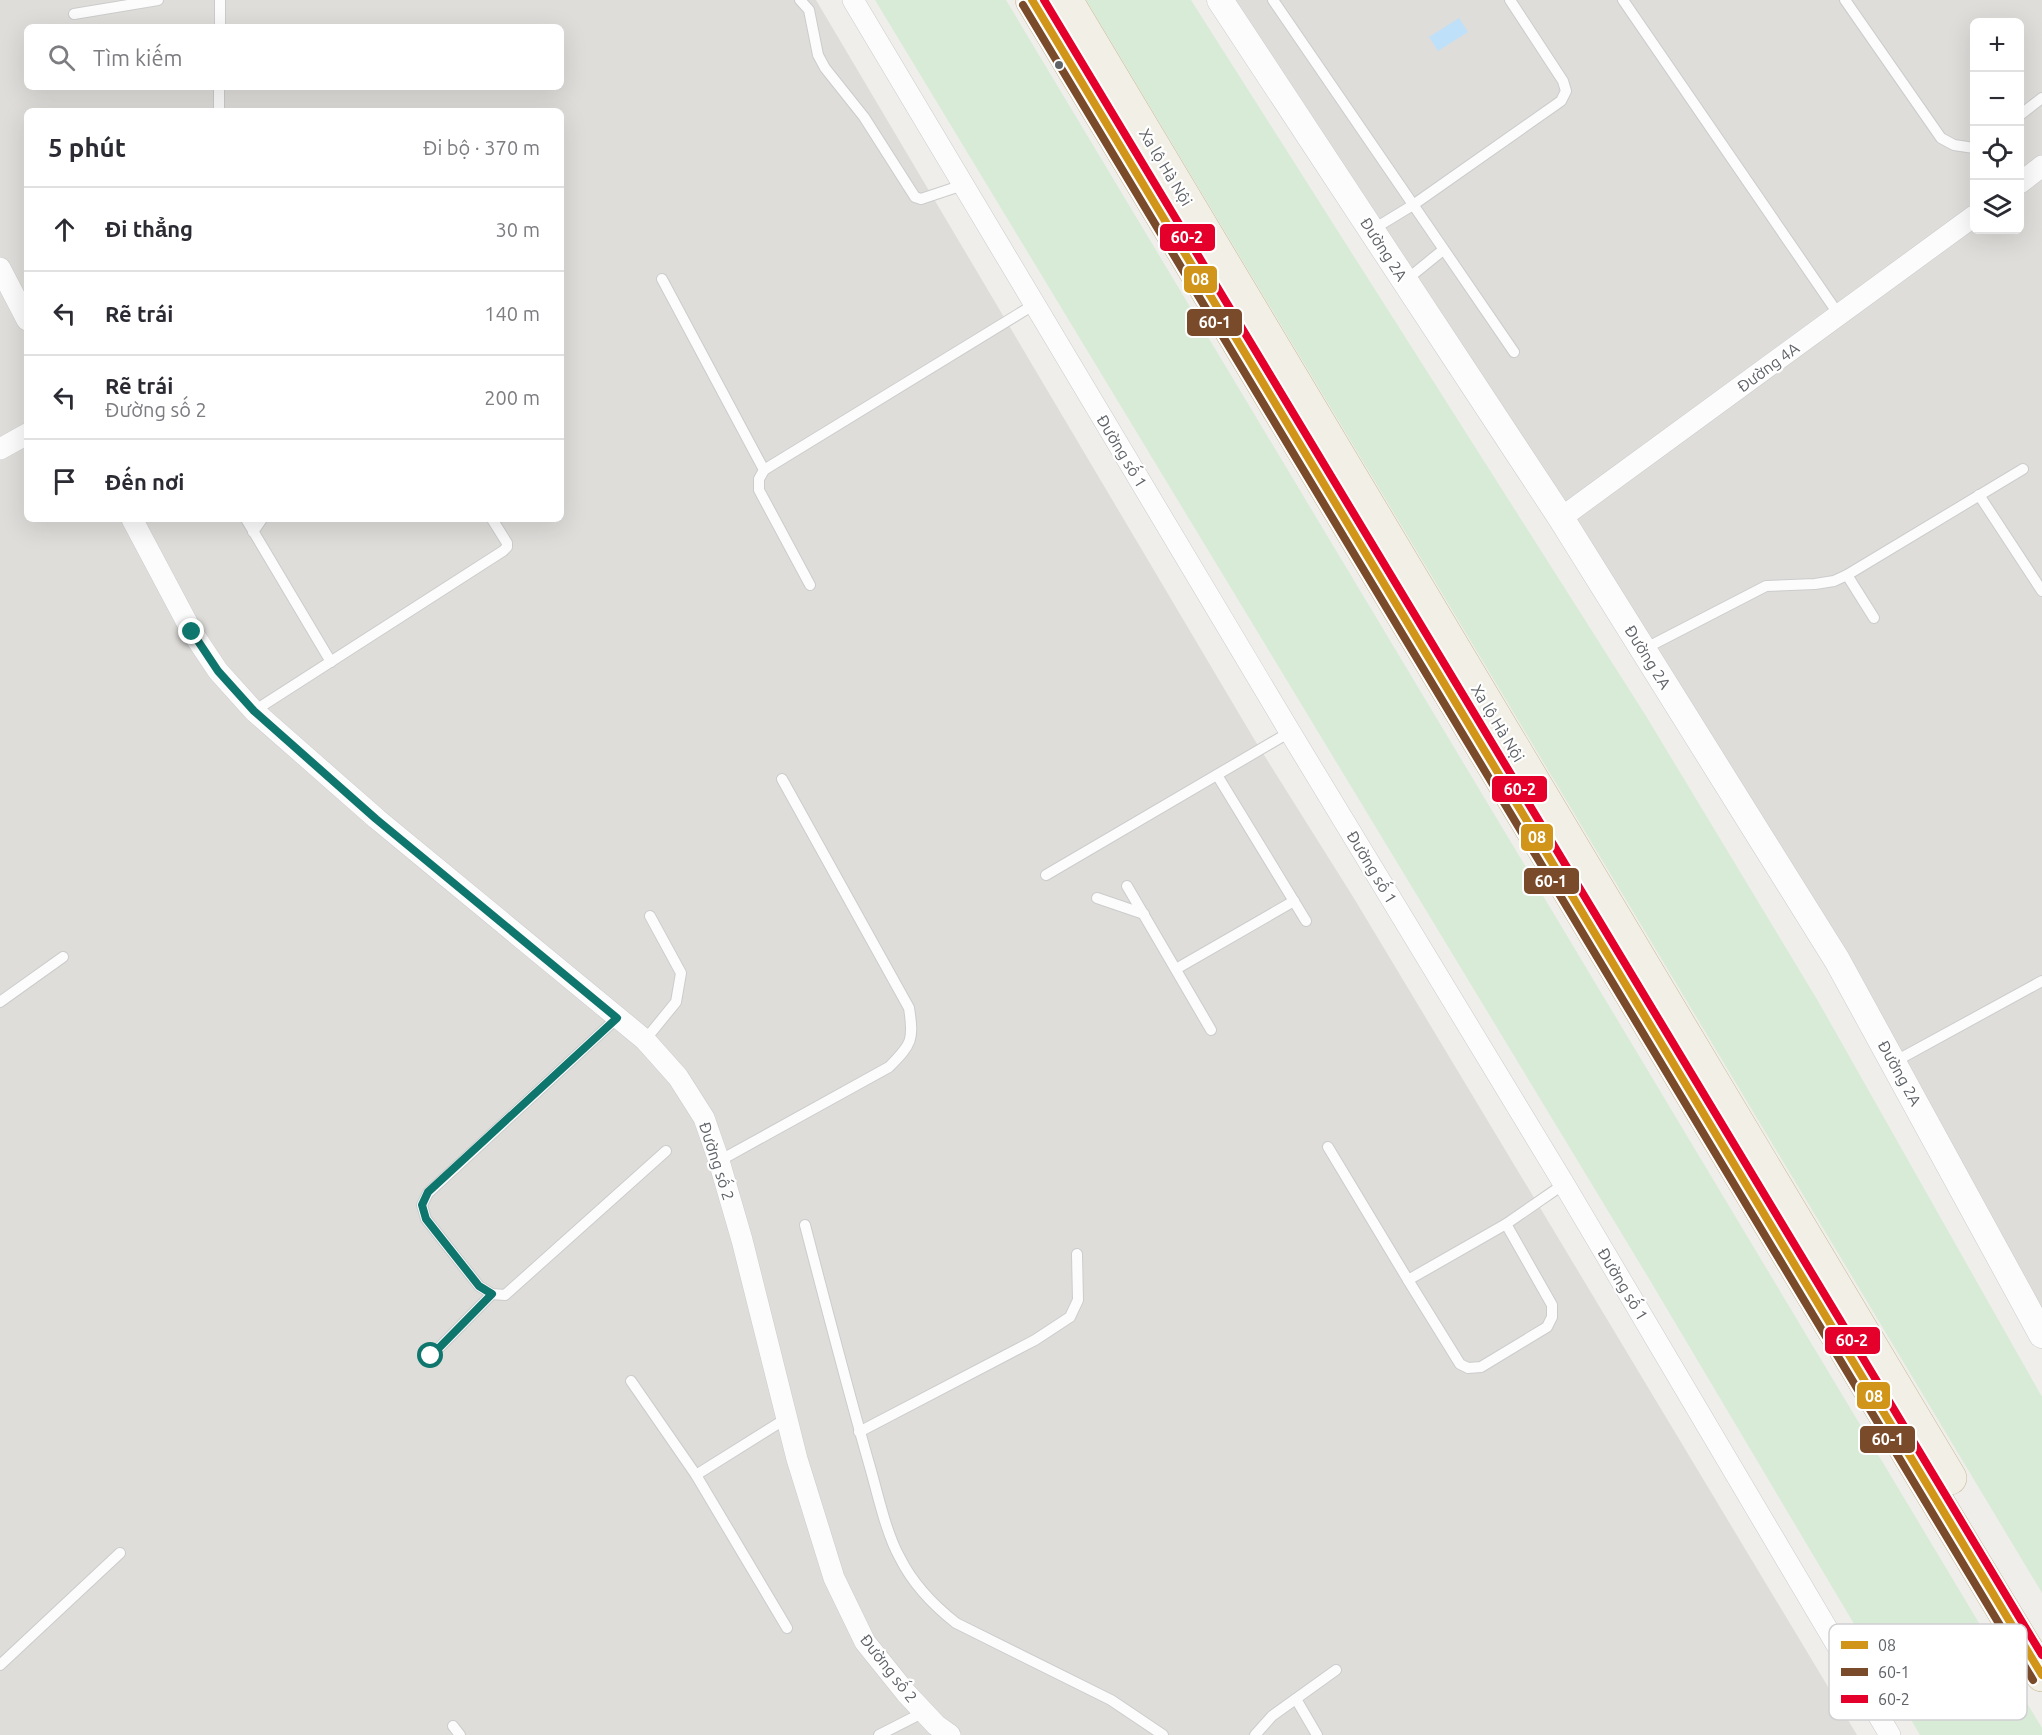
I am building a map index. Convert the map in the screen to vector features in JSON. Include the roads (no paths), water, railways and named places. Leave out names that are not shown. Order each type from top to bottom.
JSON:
[{"type":"highway","name":"Xa lộ Hà Nội","points":[[1032,0],[2011,1624]]},
{"type":"highway","name":"Xa lộ Hà Nội","points":[[1066,0],[2042,1631]]},
{"type":"highway","name":"Xa lộ Hà Nội","points":[[2027,1650],[2042,1675]]},
{"type":"street","name":"Đường số 1","points":[[854,0],[1290,732],[1564,1184],[1829,1632]]},
{"type":"street","name":"Đường 2A","points":[[1220,0],[1561,518],[1831,950],[2042,1335]]},
{"type":"street","points":[[2023,180],[2042,166]]},
{"type":"street","name":"Đường 4A","points":[[1561,518],[1970,219]]},
{"type":"street","points":[[0,268],[24,314]]},
{"type":"street","points":[[0,448],[24,436]]},
{"type":"street","name":"Đường số 2","points":[[134,522],[192,632],[218,671],[254,711],[376,819],[645,1040],[678,1077],[704,1118],[719,1161],[797,1459],[834,1578],[865,1642],[924,1712],[950,1735]]},
{"type":"street","name":"Đường số 1","points":[[1881,1720],[1890,1735]]},
{"type":"lane","points":[[74,14],[158,0]]},
{"type":"lane","points":[[220,0],[220,24]]},
{"type":"lane","points":[[801,0],[809,10],[818,55],[825,68],[864,117],[915,197],[921,199],[963,185]]},
{"type":"lane","points":[[1274,0],[1514,352]]},
{"type":"lane","points":[[1372,230],[1413,205],[1561,101],[1566,91],[1563,81],[1510,0]]},
{"type":"lane","points":[[1623,0],[1839,315]]},
{"type":"lane","points":[[1845,0],[1941,138],[1954,145],[1970,147]]},
{"type":"lane","points":[[219,90],[219,108]]},
{"type":"lane","points":[[2024,111],[2042,98]]},
{"type":"lane","points":[[1405,281],[1443,250]]},
{"type":"lane","points":[[662,279],[764,470]]},
{"type":"lane","points":[[810,585],[759,490],[759,479],[764,470],[1035,304]]},
{"type":"lane","points":[[1644,649],[1766,586],[1815,584],[1834,581],[1847,575],[2023,469]]},
{"type":"lane","points":[[1979,495],[2042,591]]},
{"type":"lane","points":[[248,522],[331,662]]},
{"type":"lane","points":[[253,532],[260,522]]},
{"type":"lane","points":[[254,711],[503,551],[507,543],[494,522]]},
{"type":"lane","points":[[1847,575],[1874,618]]},
{"type":"lane","points":[[1046,875],[1290,732]]},
{"type":"lane","points":[[1217,775],[1306,921]]},
{"type":"lane","points":[[719,1161],[889,1066],[907,1049],[912,1028],[909,1008],[782,779]]},
{"type":"lane","points":[[1127,886],[1211,1030]]},
{"type":"lane","points":[[1096,898],[1143,914]]},
{"type":"lane","points":[[1176,969],[1294,901]]},
{"type":"lane","points":[[645,1040],[676,1002],[681,973],[650,916]]},
{"type":"lane","points":[[0,1002],[63,957]]},
{"type":"lane","points":[[1894,1062],[2042,981]]},
{"type":"lane","points":[[617,1018],[428,1192],[422,1205],[426,1219],[479,1286],[492,1294],[505,1295],[666,1151]]},
{"type":"lane","points":[[1328,1147],[1460,1364],[1468,1368],[1481,1367],[1547,1327],[1552,1317],[1552,1305],[1506,1224]]},
{"type":"lane","points":[[1408,1280],[1506,1224],[1564,1184]]},
{"type":"lane","points":[[806,1226],[881,1507],[899,1557],[920,1589],[956,1623],[1111,1700],[1163,1735]]},
{"type":"lane","points":[[860,1432],[1035,1340],[1070,1317],[1078,1300],[1077,1254]]},
{"type":"lane","points":[[431,1356],[492,1294]]},
{"type":"lane","points":[[631,1381],[696,1475],[787,1628]]},
{"type":"lane","points":[[696,1475],[788,1418]]},
{"type":"lane","points":[[0,1665],[120,1553]]},
{"type":"lane","points":[[1255,1735],[1272,1716],[1336,1670]]},
{"type":"lane","points":[[1296,1699],[1317,1735]]},
{"type":"lane","points":[[879,1735],[924,1712]]},
{"type":"water","points":[[1459,18],[1468,32],[1438,51],[1429,37]]}]
